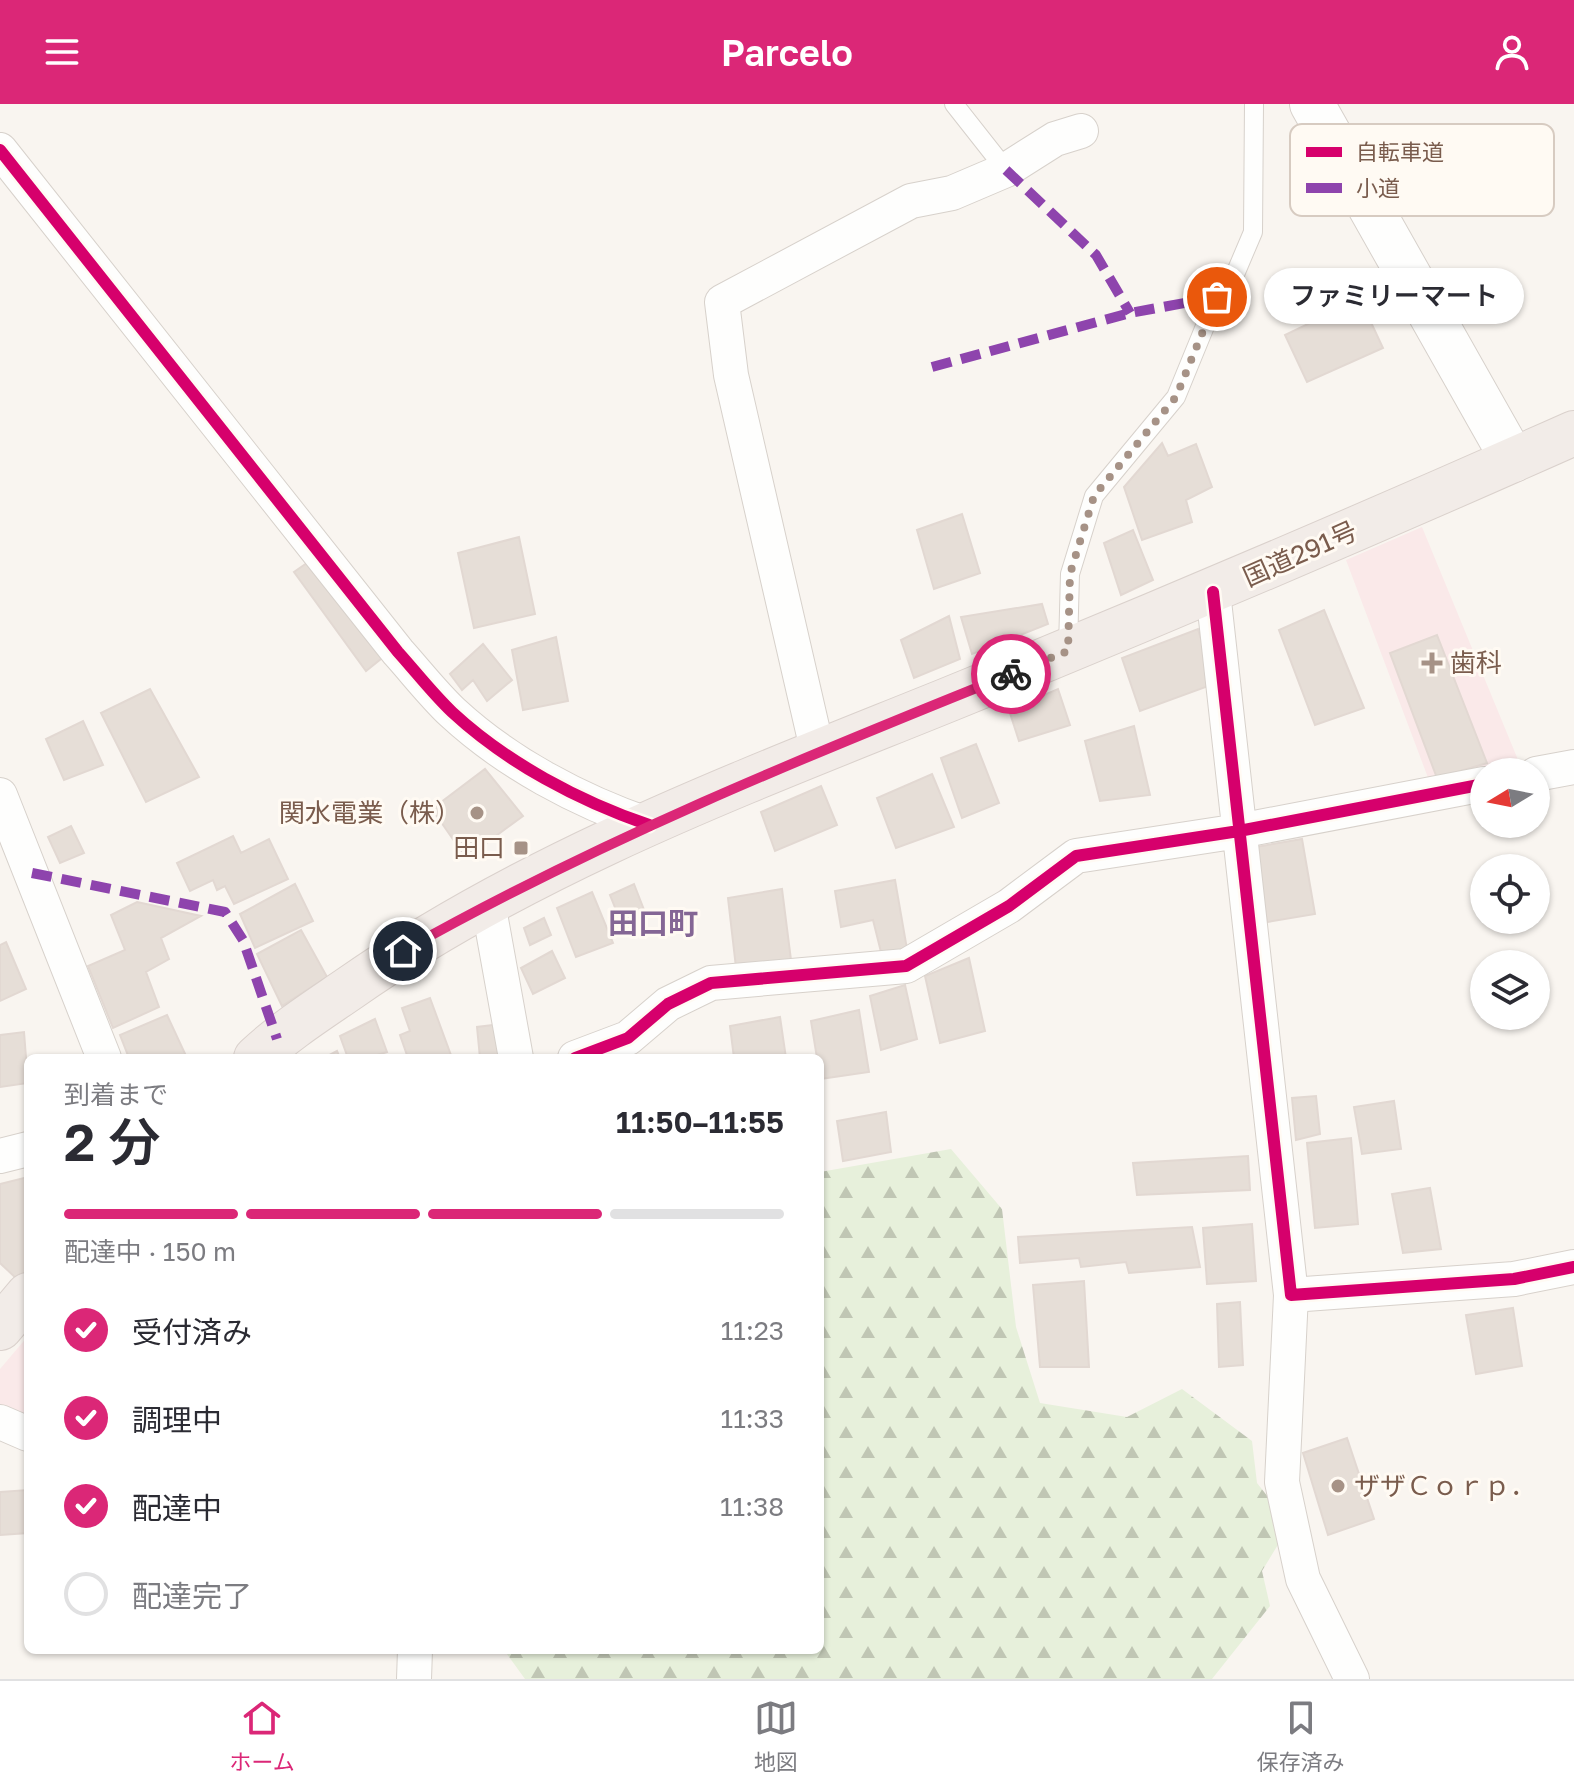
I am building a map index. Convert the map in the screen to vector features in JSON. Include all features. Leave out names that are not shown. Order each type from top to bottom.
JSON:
[{"type":"highway","name":"国道291号","points":[[260,1054],[277,1039],[403,951],[488,903],[649,825],[1213,592],[1574,433]]},
{"type":"highway","points":[[0,1328],[24,1300]]},
{"type":"street","points":[[1312,104],[1323,124]]},
{"type":"street","points":[[818,753],[731,375],[722,302],[911,201],[952,193],[1006,170],[1055,139],[1081,131]]},
{"type":"street","points":[[0,150],[398,652],[452,712],[549,779],[600,808],[649,825]]},
{"type":"street","points":[[1375,216],[1513,460]]},
{"type":"street","points":[[1213,592],[1291,1295],[1282,1482],[1303,1579],[1352,1679]]},
{"type":"street","points":[[1550,771],[1574,767]]},
{"type":"street","points":[[586,1054],[628,1038],[668,1004],[711,983],[906,966],[1009,906],[1076,856],[1239,831],[1470,787]]},
{"type":"street","points":[[0,796],[102,1054]]},
{"type":"street","points":[[488,903],[515,1054]]},
{"type":"street","points":[[0,1156],[24,1150]]},
{"type":"street","points":[[1291,1295],[1514,1279],[1574,1267]]},
{"type":"street","points":[[0,1422],[24,1432]]},
{"type":"street","points":[[414,1679],[415,1654]]},
{"type":"lane","points":[[954,104],[1006,170]]},
{"type":"lane","points":[[1068,651],[1070,574],[1094,496],[1176,397],[1217,297],[1233,279],[1253,232],[1254,104]]},
{"type":"shaded area","name":"歯科","points":[[1422,527],[1517,758],[1470,758],[1470,776],[1430,783],[1346,560]]},
{"type":"shaded area","points":[[24,1341],[24,1419],[0,1408],[0,1369]]},
{"type":"green space","points":[[951,1149],[1002,1209],[1016,1327],[1040,1403],[1127,1417],[1182,1389],[1252,1441],[1257,1483],[1290,1525],[1262,1571],[1270,1606],[1212,1679],[525,1679],[507,1654],[824,1654],[824,1171]]},
{"type":"building","points":[[1360,299],[1383,348],[1307,382],[1285,335]]},
{"type":"building","points":[[1162,443],[1168,456],[1196,444],[1212,487],[1186,500],[1192,522],[1142,540],[1124,487]]},
{"type":"building","points":[[962,514],[980,573],[934,589],[917,530]]},
{"type":"building","points":[[1133,530],[1153,580],[1121,595],[1104,543]]},
{"type":"building","points":[[519,537],[535,614],[474,628],[458,553]]},
{"type":"building","points":[[314,558],[387,654],[366,671],[294,572]]},
{"type":"building","points":[[1042,604],[1048,624],[972,654],[961,617]]},
{"type":"building","points":[[1324,610],[1364,708],[1315,725],[1279,630]]},
{"type":"building","points":[[949,616],[960,659],[914,678],[901,640]]},
{"type":"building","points":[[1198,629],[1214,684],[1140,711],[1122,658]]},
{"type":"building","points":[[1437,635],[1485,758],[1470,758],[1470,768],[1437,778],[1390,653]]},
{"type":"building","points":[[556,637],[568,701],[523,710],[512,650]]},
{"type":"building","points":[[483,644],[512,680],[487,701],[473,680],[462,690],[450,674]]},
{"type":"building","points":[[150,689],[199,777],[146,802],[101,713]]},
{"type":"building","points":[[1058,689],[1070,725],[1019,741],[1009,710]]},
{"type":"building","points":[[83,721],[103,765],[64,780],[46,739]]},
{"type":"building","points":[[1134,726],[1150,795],[1100,801],[1085,741]]},
{"type":"building","points":[[976,744],[999,803],[962,818],[941,758]]},
{"type":"building","name":"関水電業（株）","points":[[485,769],[523,816],[466,858],[432,809]]},
{"type":"building","points":[[932,774],[954,827],[896,848],[877,798]]},
{"type":"building","points":[[821,786],[837,825],[775,851],[761,812]]},
{"type":"building","points":[[71,826],[84,853],[60,863],[48,837]]},
{"type":"building","points":[[233,836],[241,853],[269,839],[288,879],[234,904],[225,886],[217,890],[213,880],[190,891],[177,863]]},
{"type":"building","points":[[1302,839],[1315,914],[1267,922],[1256,847]]},
{"type":"building","points":[[895,880],[907,949],[882,956],[873,920],[841,927],[835,891]]},
{"type":"building","points":[[295,884],[313,921],[255,948],[240,914]]},
{"type":"building","points":[[634,884],[646,915],[622,925],[610,895]]},
{"type":"building","points":[[782,889],[792,968],[737,976],[728,898]]},
{"type":"building","points":[[592,892],[613,943],[576,957],[557,908]]},
{"type":"building","points":[[137,902],[201,916],[161,938],[169,959],[146,972],[159,1007],[113,1028],[88,966],[125,950],[111,915]]},
{"type":"building","points":[[544,918],[551,935],[530,945],[524,928]]},
{"type":"building","points":[[301,930],[327,977],[282,1006],[257,954]]},
{"type":"building","points":[[6,942],[26,989],[0,1001],[0,945]]},
{"type":"building","points":[[552,951],[565,978],[533,994],[521,968]]},
{"type":"building","points":[[969,958],[985,1031],[940,1043],[925,976]]},
{"type":"building","points":[[905,985],[917,1039],[881,1050],[870,996]]},
{"type":"building","points":[[430,998],[451,1054],[407,1054],[400,1035],[410,1031],[402,1008]]},
{"type":"building","points":[[859,1010],[869,1072],[824,1078],[824,1054],[816,1054],[811,1021]]},
{"type":"building","points":[[167,1015],[185,1054],[127,1054],[120,1035]]},
{"type":"building","points":[[780,1017],[785,1054],[734,1054],[730,1026]]},
{"type":"building","points":[[375,1019],[387,1052],[347,1054],[340,1036]]},
{"type":"building","points":[[510,1023],[514,1054],[480,1054],[477,1027]]},
{"type":"building","points":[[24,1032],[24,1084],[0,1087],[0,1035]]},
{"type":"building","points":[[1316,1096],[1320,1134],[1296,1140],[1292,1098]]},
{"type":"building","points":[[1394,1101],[1401,1149],[1362,1154],[1354,1107]]},
{"type":"building","points":[[886,1112],[891,1152],[843,1161],[837,1121]]},
{"type":"building","points":[[1351,1138],[1358,1224],[1315,1228],[1307,1143]]},
{"type":"building","points":[[1248,1156],[1250,1190],[1137,1195],[1133,1163]]},
{"type":"building","points":[[24,1178],[24,1273],[18,1280],[0,1263],[0,1184]]},
{"type":"building","points":[[1430,1188],[1441,1249],[1403,1253],[1392,1194]]},
{"type":"building","points":[[1252,1224],[1256,1281],[1207,1284],[1203,1228]]},
{"type":"building","points":[[1192,1227],[1200,1267],[1129,1273],[1126,1262],[1081,1267],[1079,1258],[1020,1263],[1018,1237]]},
{"type":"building","points":[[1084,1281],[1089,1367],[1040,1367],[1033,1285]]},
{"type":"building","points":[[1240,1302],[1243,1365],[1219,1367],[1217,1304]]},
{"type":"building","points":[[1513,1308],[1522,1366],[1476,1374],[1466,1315]]},
{"type":"building","name":"ザザＣｏｒｐ．","points":[[1347,1438],[1374,1519],[1328,1535],[1303,1453]]},
{"type":"building","points":[[24,1490],[24,1533],[0,1535],[0,1492]]},
{"type":"marked path","points":[[1006,170],[1096,255],[1130,313]]},
{"type":"marked path","points":[[932,367],[1130,313],[1217,297]]},
{"type":"marked path","points":[[32,873],[225,912],[243,940],[277,1039]]},
{"type":"cycle path","points":[[0,150],[398,652],[445,705],[473,731],[545,779],[649,825]]},
{"type":"cycle path","points":[[1213,592],[1291,1295],[1514,1279],[1574,1267]]},
{"type":"cycle path","points":[[586,1054],[628,1038],[668,1004],[711,983],[906,966],[1009,906],[1076,856],[1239,831],[1470,787]]},
{"type":"way so far","points":[[1011,674],[1068,651],[1070,574],[1094,496],[1124,458],[1166,414],[1217,297]]},
{"type":"place","name":"ファミリーマート","points":[[1217,297]]},
{"type":"place","name":"歯科","points":[[1432,663]]},
{"type":"place","name":"関水電業（株）","points":[[477,813]]},
{"type":"place","name":"田口","points":[[521,848]]},
{"type":"place","name":"ザザＣｏｒｐ．","points":[[1338,1486]]},
{"type":"district","name":"田口町","points":[[653,924]]},
{"type":"route","points":[[403,951],[488,903],[649,825],[1011,674]]}]
